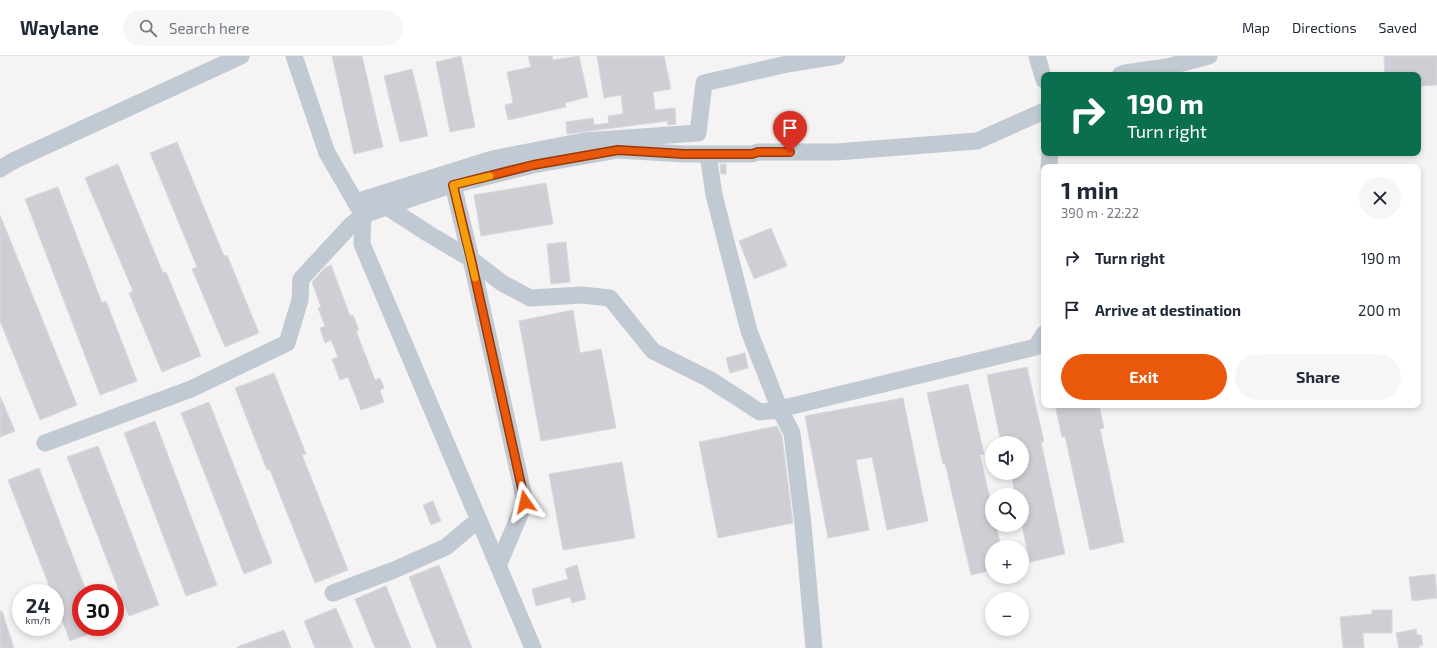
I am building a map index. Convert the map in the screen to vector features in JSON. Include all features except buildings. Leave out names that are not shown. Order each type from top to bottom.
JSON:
[{"type":"street","points":[[0,169],[22,157],[241,56]]},
{"type":"street","points":[[294,56],[327,153],[359,209],[362,244],[533,648]]},
{"type":"street","points":[[45,443],[191,389],[287,343],[300,300],[301,279],[350,226],[359,209],[492,160],[584,141],[698,133],[704,83],[787,64],[837,56]]},
{"type":"street","points":[[1037,56],[1042,72]]},
{"type":"street","points":[[1132,72],[1166,67],[1209,56]]},
{"type":"street","points":[[359,209],[387,207],[453,185],[533,165],[618,150],[708,154],[752,154],[758,152],[836,152],[977,141],[1041,112]]},
{"type":"street","points":[[708,154],[714,195],[749,331],[780,410],[792,433],[803,524],[814,648]]},
{"type":"street","points":[[453,185],[525,502],[498,566]]},
{"type":"street","points":[[387,207],[471,259],[502,283],[530,298],[582,295],[610,298],[653,351],[709,379],[760,412],[780,410],[1036,347],[1041,339]]},
{"type":"street","points":[[333,593],[394,570],[446,547],[478,520]]},
{"type":"slow traffic","points":[[475,278],[453,185],[490,176]]},
{"type":"route","points":[[525,502],[514,448],[453,185],[533,165],[618,150],[684,154],[752,154],[758,152],[790,152]]}]
